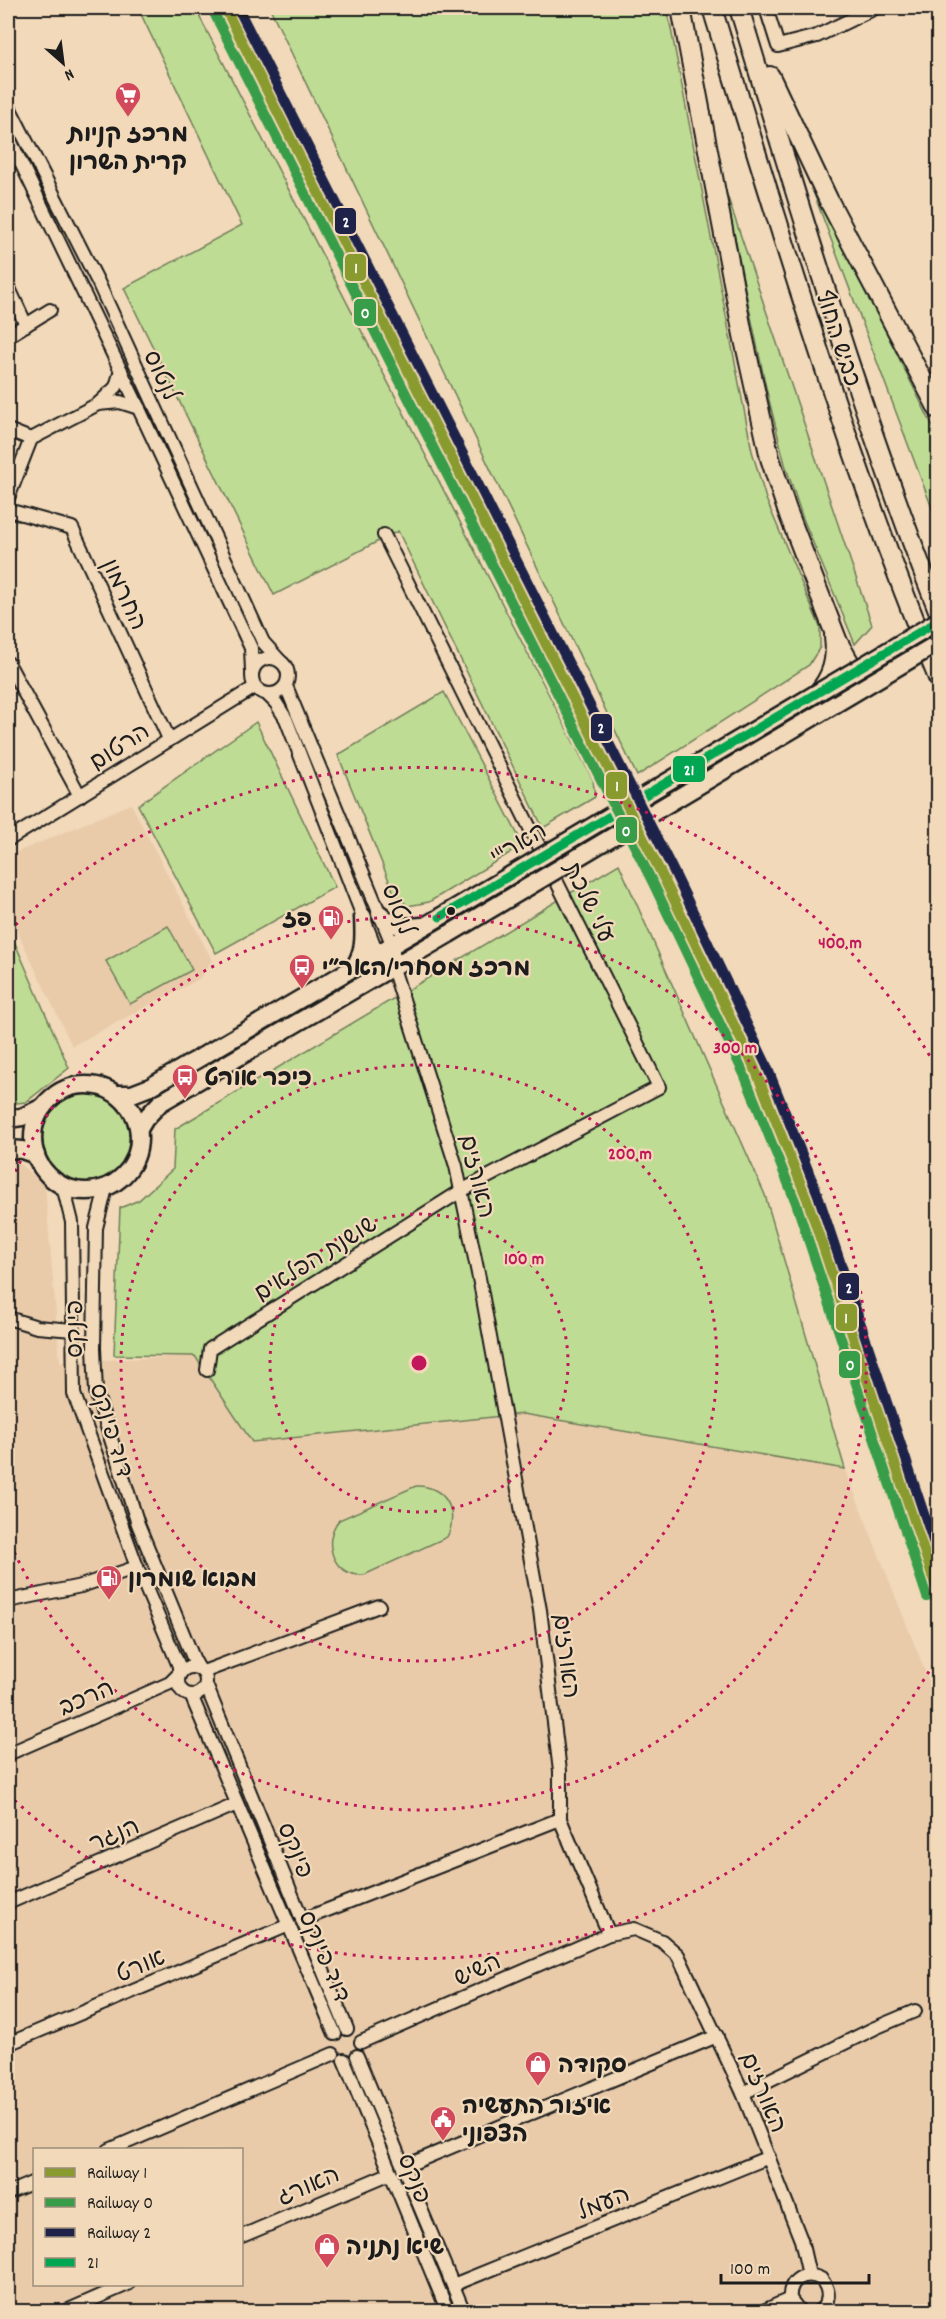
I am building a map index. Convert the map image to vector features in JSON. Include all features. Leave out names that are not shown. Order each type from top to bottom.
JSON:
[{"type":"highway","points":[[681,8],[761,422],[780,493],[841,647],[855,671],[869,685]]},
{"type":"highway","name":"כביש החוף","points":[[712,8],[836,406],[886,546],[939,678]]},
{"type":"highway","points":[[740,8],[816,175],[939,409]]},
{"type":"highway","name":"כביש החוף","points":[[740,8],[857,387],[939,610]]},
{"type":"highway","points":[[817,694],[828,680],[834,665],[835,642],[831,623]]},
{"type":"main road","name":"האר\"י","points":[[117,1094],[132,1094],[150,1087],[393,946],[939,621]]},
{"type":"main road","name":"האר\"י","points":[[139,1129],[160,1103],[393,968],[939,643]]},
{"type":"main road","points":[[353,969],[359,960],[371,916],[401,927],[433,922]]},
{"type":"main road","points":[[8,1119],[22,1117],[43,1107],[61,1091],[78,1086],[94,1085],[117,1094],[134,1113],[139,1129],[139,1146],[135,1161],[125,1175],[106,1188],[87,1191],[63,1186],[49,1177],[36,1155],[33,1131],[43,1107]]},
{"type":"main road","points":[[8,1149],[22,1150],[36,1155]]},
{"type":"street","points":[[766,8],[778,46],[817,36],[875,8]]},
{"type":"street","name":"לנטוס","points":[[8,105],[98,282],[263,642],[280,661]]},
{"type":"street","name":"לנטוס","points":[[8,136],[251,648],[252,672]]},
{"type":"street","points":[[8,286],[26,325]]},
{"type":"street","points":[[8,336],[50,310]]},
{"type":"street","points":[[8,498],[31,439],[98,404],[116,387],[121,370]]},
{"type":"street","points":[[98,404],[120,402],[139,408]]},
{"type":"street","points":[[8,430],[31,439]]},
{"type":"street","name":"החרמון","points":[[8,510],[72,528],[169,739]]},
{"type":"street","name":"עלי שלכת","points":[[384,535],[659,1087],[461,1191]]},
{"type":"street","points":[[263,659],[280,661],[287,670],[286,686],[278,693],[268,695],[255,687],[252,672],[258,662],[263,659]]},
{"type":"street","points":[[8,663],[80,796]]},
{"type":"street","name":"לנטוס","points":[[286,686],[371,916],[378,954],[393,968]]},
{"type":"street","name":"הרטום","points":[[8,840],[255,687]]},
{"type":"street","name":"לנטוס","points":[[268,695],[286,719],[371,916],[393,946],[393,968]]},
{"type":"street","name":"האורזים","points":[[393,968],[456,1166],[481,1288],[540,1610],[560,1771],[560,1819],[609,1934],[634,1929],[662,1941],[678,1955],[743,2093],[801,2240],[809,2275]]},
{"type":"street","name":"דוד פינקס","points":[[63,1186],[72,1222],[74,1394],[136,1568],[179,1666],[179,1674]]},
{"type":"street","name":"פינקס","points":[[106,1188],[96,1228],[94,1348],[96,1392],[138,1524],[194,1660],[201,1670]]},
{"type":"street","name":"שושנת הפלאים","points":[[207,1370],[210,1349],[461,1191]]},
{"type":"street","points":[[8,1318],[37,1327],[73,1330]]},
{"type":"street","points":[[8,1600],[81,1586],[136,1568]]},
{"type":"street","points":[[201,1670],[206,1686],[200,1693],[191,1695],[180,1689],[177,1681],[179,1674],[190,1666],[201,1670],[379,1606]]},
{"type":"street","name":"הרכב","points":[[8,1754],[170,1683],[179,1674]]},
{"type":"street","name":"פינקס","points":[[206,1686],[302,1920],[341,2032]]},
{"type":"street","name":"דוד פינקס","points":[[191,1695],[289,1925],[341,2032]]},
{"type":"street","name":"הנגר","points":[[8,1903],[237,1804]]},
{"type":"street","points":[[302,1920],[560,1819]]},
{"type":"street","name":"אורט","points":[[8,2044],[289,1925]]},
{"type":"street","name":"השיש","points":[[361,2042],[609,1934]]},
{"type":"street","points":[[743,2093],[875,2028],[915,2011]]},
{"type":"street","points":[[341,2032],[356,2033],[361,2042],[357,2056],[344,2060],[333,2054],[331,2043],[341,2032]]},
{"type":"street","points":[[403,2167],[717,2036]]},
{"type":"street","points":[[114,2148],[333,2054]]},
{"type":"street","points":[[357,2056],[464,2312]]},
{"type":"street","name":"פנקס","points":[[344,2060],[448,2312]]},
{"type":"street","name":"העמל","points":[[453,2285],[769,2157]]},
{"type":"street","name":"האורג","points":[[243,2236],[391,2173]]},
{"type":"street","points":[[8,2193],[33,2182]]},
{"type":"street","points":[[800,2312],[790,2300],[790,2288],[798,2278],[809,2275],[815,2276],[826,2284],[828,2297],[821,2311]]},
{"type":"street","points":[[64,2312],[123,2286]]},
{"type":"street","points":[[761,2312],[790,2300]]},
{"type":"shaded area","points":[[131,804],[212,960],[199,979],[72,1046],[8,912],[8,856]]},
{"type":"shaded area","points":[[12,1156],[45,1186],[60,1362],[195,1356],[252,1442],[523,1414],[845,1469],[938,1704],[938,2311],[8,2312],[8,1157]]},
{"type":"green space","points":[[138,8],[195,8],[593,780],[595,797],[543,828],[398,531],[274,595],[124,288],[242,225]]},
{"type":"green space","points":[[270,8],[667,8],[752,451],[766,499],[820,627],[820,647],[809,665],[637,776]]},
{"type":"green space","points":[[802,162],[938,437],[938,524]]},
{"type":"green space","points":[[722,180],[872,625],[855,644],[802,516],[785,464],[767,392]]},
{"type":"green space","points":[[444,692],[523,845],[429,902],[408,906],[394,893],[338,755]]},
{"type":"green space","points":[[256,722],[335,887],[216,953],[138,805]]},
{"type":"green space","points":[[619,864],[765,1195],[845,1469],[523,1414],[252,1442],[195,1356],[114,1355],[120,1208],[139,1200],[173,1169],[175,1129]]},
{"type":"green space","points":[[168,926],[192,970],[130,1004],[106,961]]},
{"type":"green space","points":[[8,927],[69,1068],[26,1102],[8,1104]]},
{"type":"green space","points":[[87,1090],[105,1093],[121,1103],[131,1119],[134,1137],[131,1155],[121,1171],[105,1181],[87,1184],[69,1181],[53,1171],[43,1155],[40,1137],[43,1119],[53,1103],[69,1093]]},
{"type":"green space","points":[[416,1486],[435,1490],[447,1502],[452,1518],[447,1537],[364,1575],[344,1570],[333,1556],[331,1548],[331,1538],[339,1520]]},
{"type":"rail line","name":"1","points":[[225,8],[664,879],[755,1069],[807,1199],[938,1593]]},
{"type":"rail line","name":"2","points":[[238,8],[675,874],[766,1064],[818,1195],[938,1556]]},
{"type":"rail line","name":"0","points":[[214,13],[654,885],[744,1074],[796,1203],[927,1597]]},
{"type":"transit line","name":"21","points":[[440,917],[938,621]]},
{"type":"place","name":"מרכז קניות קרית השרון","points":[[128,118]]},
{"type":"place","name":"פז","points":[[331,941]]},
{"type":"place","name":"מרכז מסחרי/האר״י","points":[[302,990]]},
{"type":"place","name":"כיכר אורט","points":[[185,1100]]},
{"type":"place","name":"מבוא שומרון","points":[[109,1601]]},
{"type":"place","name":"סקודה","points":[[538,2087]]},
{"type":"place","name":"איזור התעשיה הצפוני","points":[[443,2142]]},
{"type":"place","name":"שיא נתניה","points":[[327,2269]]}]
